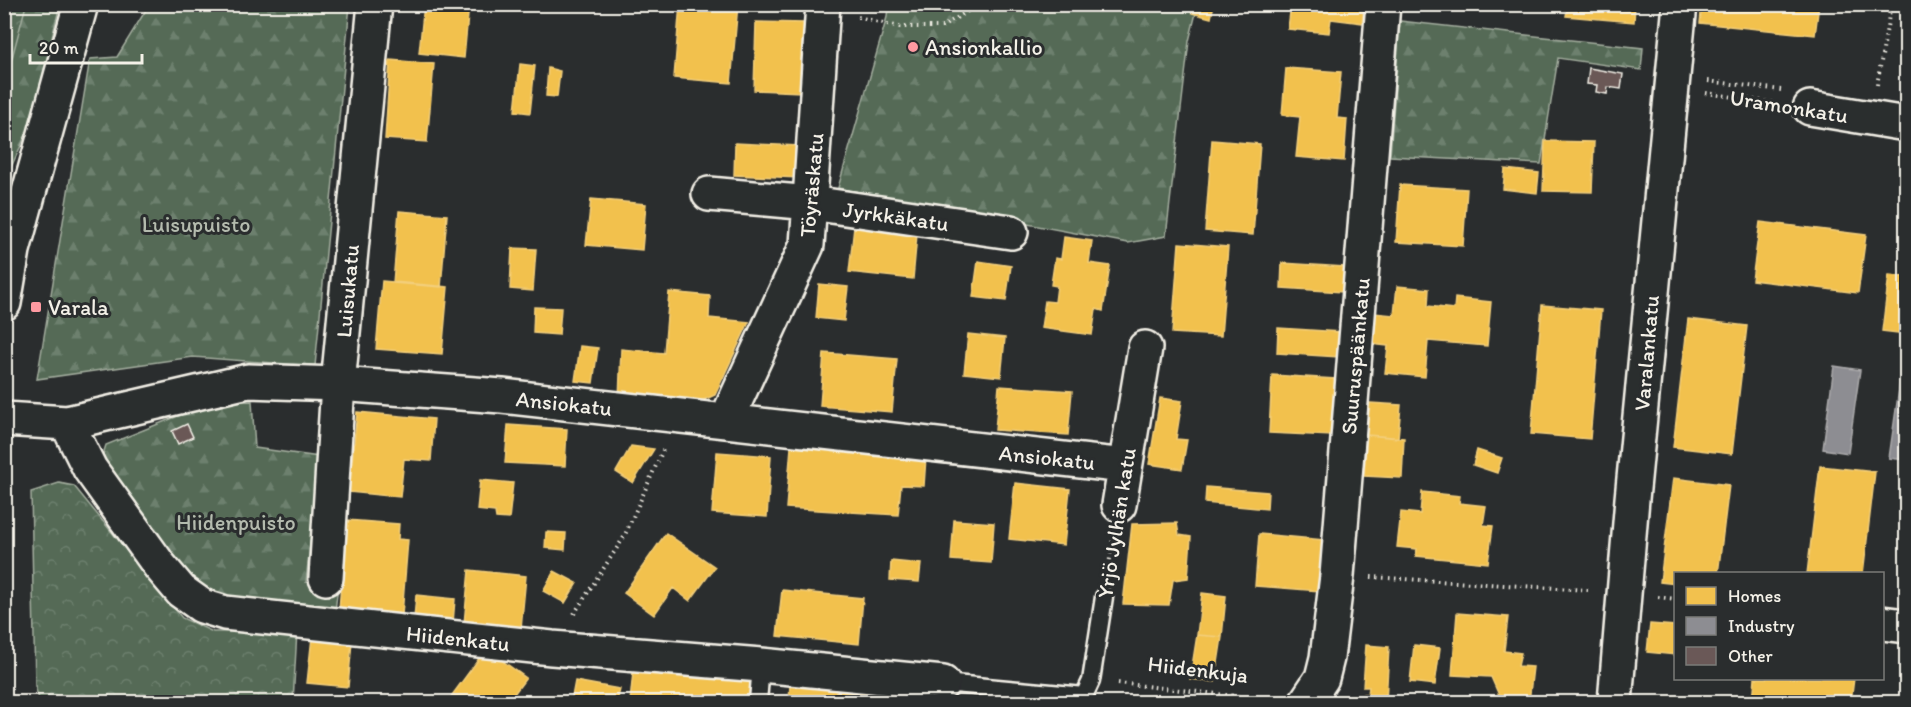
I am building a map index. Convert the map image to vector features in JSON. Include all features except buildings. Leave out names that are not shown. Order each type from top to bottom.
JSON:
[{"type":"street","points":[[4,303],[9,249],[81,4]]},
{"type":"street","name":"Luisukatu","points":[[326,578],[338,384],[375,4]]},
{"type":"street","name":"Suuruspäänkatu","points":[[1292,702],[1322,678],[1327,658],[1337,576],[1383,4]]},
{"type":"street","name":"Varalankatu","points":[[1616,702],[1632,499],[1680,4]]},
{"type":"street","name":"Töyräskatu","points":[[726,421],[807,245],[823,6]]},
{"type":"street","name":"Uramonkatu","points":[[1799,100],[1906,124]]},
{"type":"street","name":"Jyrkkäkatu","points":[[709,194],[811,203],[1011,232]]},
{"type":"street","name":"Yrjö Jylhän katu","points":[[1119,505],[1145,348]]},
{"type":"street","name":"Ansiokatu","points":[[4,419],[67,423],[248,381],[338,384],[502,396],[1125,466]]},
{"type":"street","name":"Hiidenkatu","points":[[67,423],[90,469],[159,565],[181,591],[202,606],[225,613],[552,648],[943,683]]},
{"type":"street","points":[[1884,623],[1906,626]]},
{"type":"lane","name":"Yrjö Jylhän katu","points":[[943,683],[1084,696],[1091,681],[1104,597]]},
{"type":"lane","points":[[758,702],[761,665]]},
{"type":"path","points":[[823,6],[900,27],[942,27],[979,4]]},
{"type":"path","points":[[1872,118],[1892,4]]},
{"type":"path","points":[[1672,82],[1799,100]]},
{"type":"path","name":"Uramonkatu","points":[[1672,82],[1799,100]]},
{"type":"path","points":[[552,648],[624,537],[677,416]]},
{"type":"path","name":"Yrjö Jylhän katu","points":[[1104,597],[1119,505]]},
{"type":"path","points":[[1391,578],[1579,589]]},
{"type":"path","name":"Hiidenkuja","points":[[1111,682],[1292,702]]},
{"type":"green space","points":[[4,5],[26,5],[5,84]]},
{"type":"green space","points":[[5,5],[60,5],[31,124],[5,180]]},
{"type":"green space","name":"Luisupuisto","points":[[149,5],[350,5],[315,366],[193,357],[37,379],[90,59],[117,57]]},
{"type":"green space","points":[[888,5],[1198,5],[1189,41],[1166,236],[1128,243],[838,188],[887,17]]},
{"type":"green space","points":[[1400,21],[1643,48],[1641,70],[1558,58],[1541,164],[1390,156]]},
{"type":"green space","name":"Hiidenpuisto","points":[[252,401],[255,448],[319,457],[306,582],[338,586],[335,611],[232,599],[208,592],[189,581],[100,464],[106,445],[193,410],[223,402]]},
{"type":"green space","points":[[59,483],[74,486],[182,618],[213,632],[297,631],[293,702],[40,702],[35,686],[31,492]]},
{"type":"place","name":"Ansionkallio","points":[[913,47]]},
{"type":"place","name":"Varala","points":[[36,307]]}]
